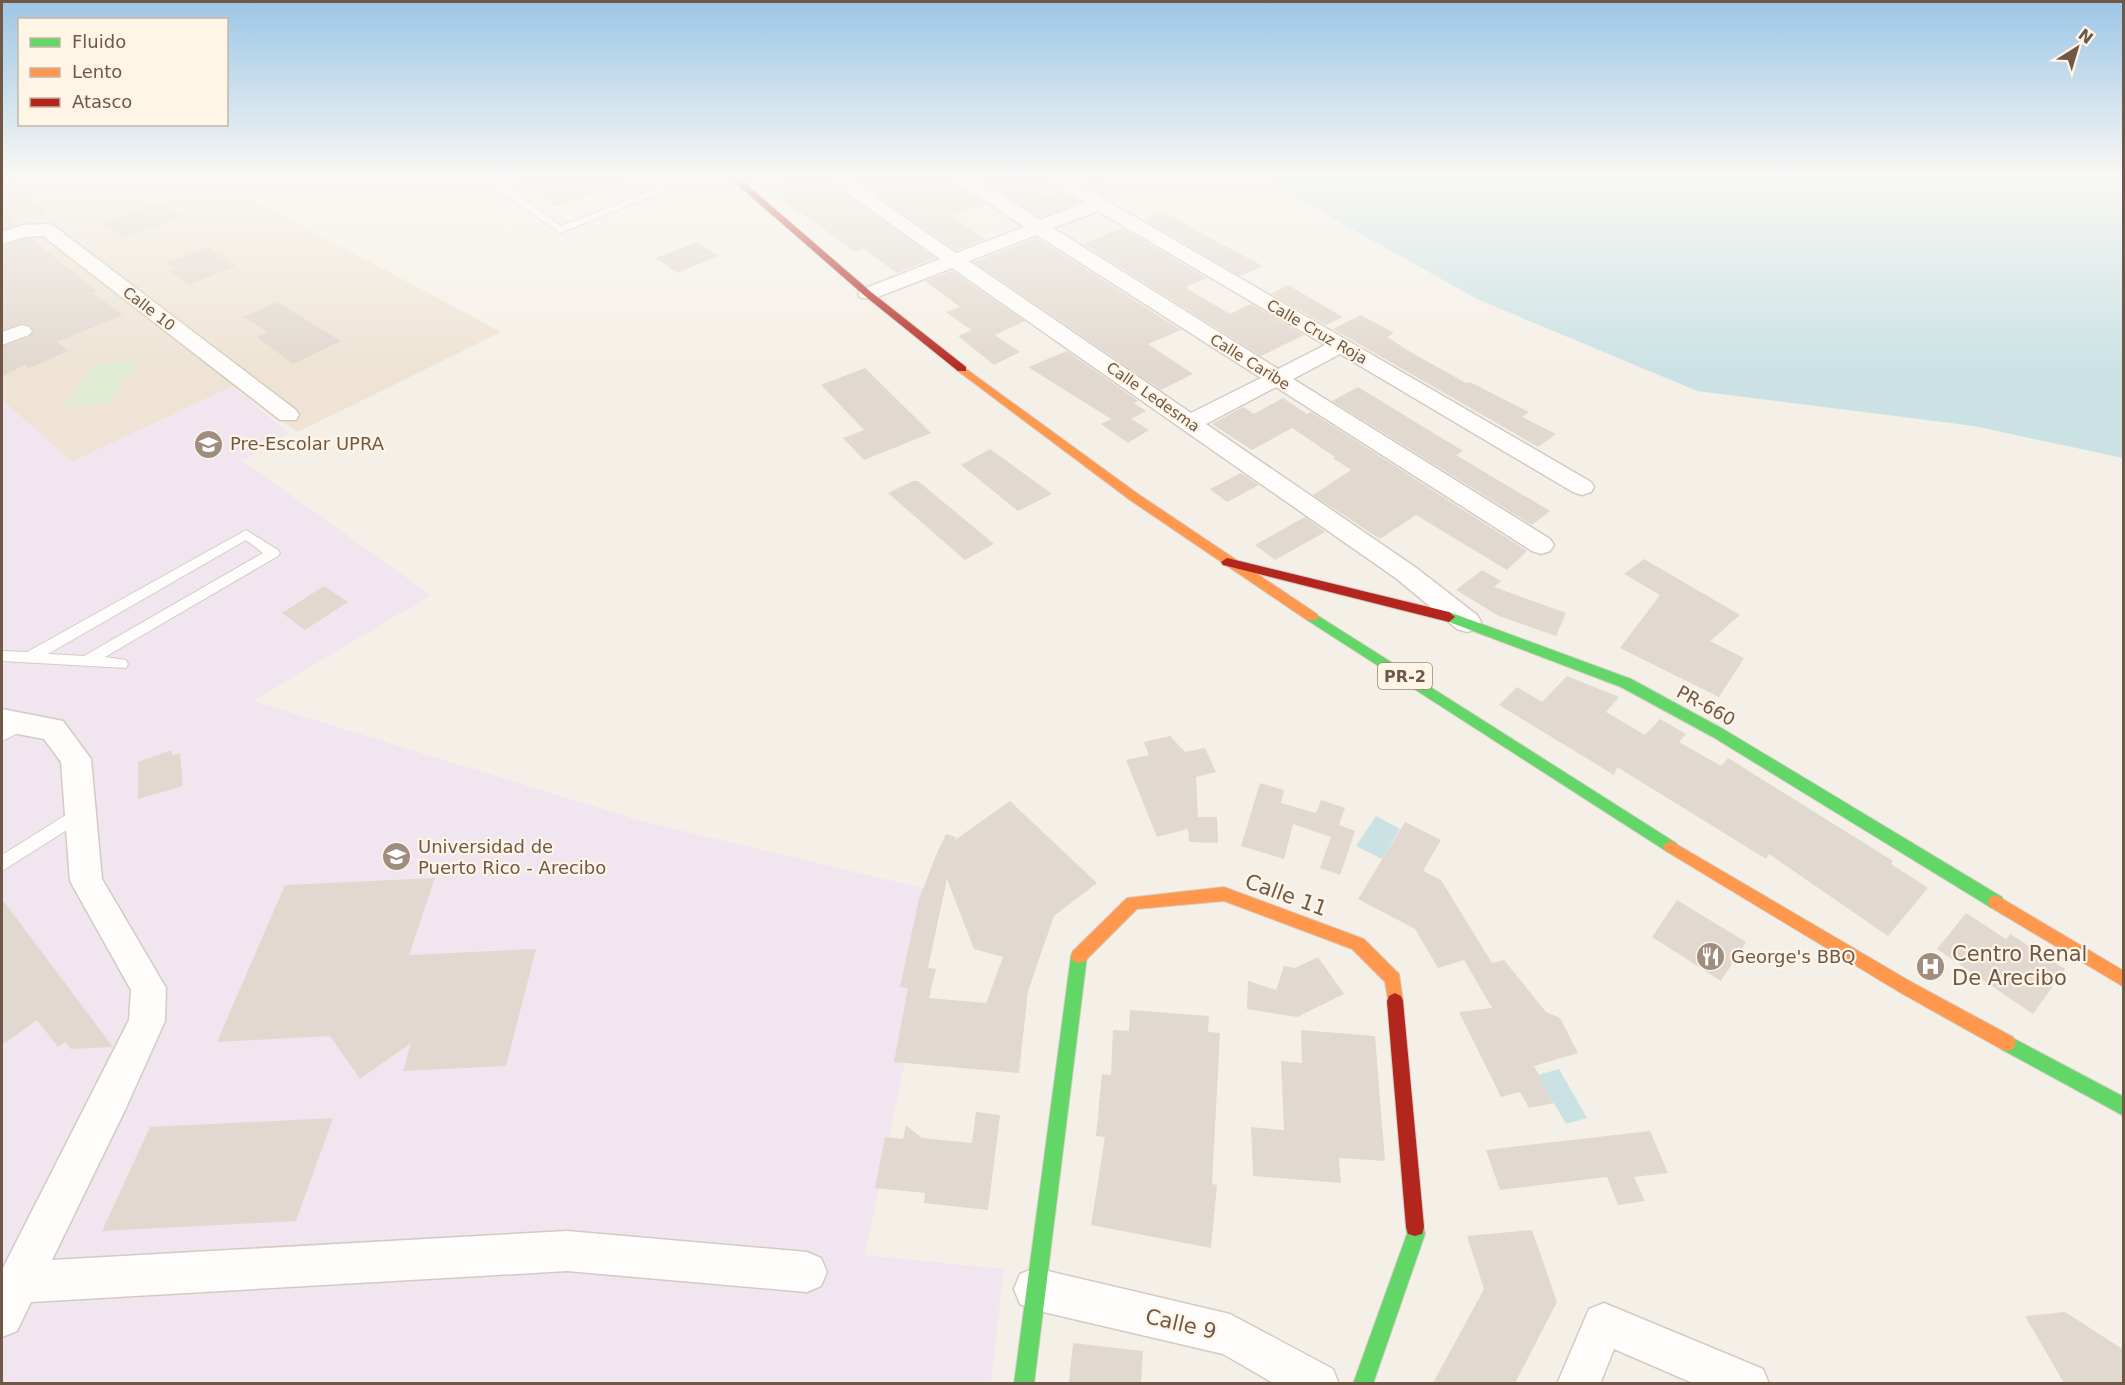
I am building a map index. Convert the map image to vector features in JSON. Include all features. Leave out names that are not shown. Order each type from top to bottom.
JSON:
[{"type":"main road","name":"PR-2","points":[[808,242],[868,294],[1079,459],[1227,562],[1674,849],[1907,988],[2124,1107]]},
{"type":"main road","name":"PR-660","points":[[1227,562],[1467,622],[1626,682],[1718,733],[2124,980]]},
{"type":"main road","name":"Calle 11","points":[[1024,1383],[1078,957],[1133,903],[1224,894],[1358,944],[1393,979],[1416,1234],[1364,1383]]},
{"type":"street","name":"Calle 10","points":[[62,242],[288,415]]},
{"type":"street","name":"Calle Ledesma","points":[[927,242],[1406,573],[1467,622]]},
{"type":"street","points":[[868,294],[1001,242]]},
{"type":"street","name":"Calle Caribe","points":[[1062,242],[1541,545]]},
{"type":"street","name":"Calle Cruz Roja","points":[[1164,242],[1582,487]]},
{"type":"street","points":[[2,339],[22,331]]},
{"type":"street","points":[[1190,423],[1340,346]]},
{"type":"street","points":[[9,727],[53,729],[76,759],[86,881],[149,988],[147,1021],[9,1299]]},
{"type":"street","points":[[9,1299],[567,1251],[807,1272]]},
{"type":"street","name":"Calle 9","points":[[1035,1289],[1230,1335],[1318,1383]]},
{"type":"street","points":[[1578,1383],[1604,1323],[1748,1383]]},
{"type":"lane","points":[[31,657],[246,534],[273,553],[87,661]]},
{"type":"lane","points":[[2,656],[121,663]]},
{"type":"lane","points":[[2,864],[80,813]]},
{"type":"shaded area","points":[[2,242],[332,242],[501,332],[298,432],[233,386],[72,462],[2,400]]},
{"type":"shaded area","name":"Universidad de Puerto Rico - Arecibo","points":[[233,386],[289,433],[243,461],[431,595],[253,701],[645,822],[940,892],[865,1255],[1004,1269],[991,1383],[2,1383],[2,400],[72,462]]},
{"type":"green space","points":[[139,361],[108,404],[63,407],[95,363]]},
{"type":"water","points":[[1374,242],[2123,242],[2123,458],[1974,426],[1697,391],[1477,299]]},
{"type":"water","points":[[1376,816],[1400,829],[1382,859],[1356,846]]},
{"type":"water","points":[[1559,1069],[1587,1118],[1566,1124],[1538,1075]]},
{"type":"building","points":[[16,242],[35,242],[97,291],[92,293],[123,315],[57,342],[68,351],[29,368],[25,365],[2,376],[2,347],[30,337],[34,331],[31,326],[23,323],[2,330],[2,246]]},
{"type":"building","points":[[698,242],[719,256],[677,273],[656,258]]},
{"type":"building","points":[[841,242],[912,242],[935,258],[897,273],[864,249],[855,252]]},
{"type":"building","points":[[944,242],[979,242],[956,250]]},
{"type":"building","points":[[1027,242],[1043,242],[1181,330],[1148,344],[1193,374],[1161,390],[974,262]]},
{"type":"building","points":[[1089,242],[1145,242],[1207,278],[1186,287],[1189,290],[1230,314],[1251,304],[1304,335],[1261,356],[1083,244]]},
{"type":"building","points":[[1182,242],[1217,242],[1263,266],[1240,276]]},
{"type":"building","points":[[207,247],[236,266],[189,285],[168,270],[174,268],[167,263]]},
{"type":"building","points":[[952,271],[1025,321],[995,335],[1020,352],[994,365],[958,336],[971,330],[946,312],[960,307],[925,281]]},
{"type":"building","points":[[1288,285],[1343,317],[1326,325],[1271,294]]},
{"type":"building","points":[[277,302],[341,341],[293,364],[257,337],[268,332],[243,317]]},
{"type":"building","points":[[1361,315],[1394,333],[1387,337],[1414,354],[1466,383],[1470,382],[1529,412],[1522,417],[1556,434],[1538,447],[1333,329]]},
{"type":"building","points":[[1067,351],[1138,401],[1134,403],[1146,411],[1131,419],[1149,430],[1128,443],[1101,424],[1111,419],[1028,367]]},
{"type":"building","points":[[865,368],[931,433],[864,460],[843,438],[864,430],[821,385]]},
{"type":"building","points":[[1358,387],[1463,451],[1456,455],[1550,511],[1532,525],[1332,401]]},
{"type":"building","points":[[1283,398],[1307,414],[1311,412],[1527,551],[1507,570],[1416,515],[1380,539],[1313,495],[1351,470],[1333,458],[1335,457],[1292,428],[1252,450],[1212,424],[1243,407],[1254,414]]},
{"type":"building","points":[[990,449],[1052,494],[1018,511],[961,465]]},
{"type":"building","points":[[1241,473],[1259,485],[1227,502],[1210,489]]},
{"type":"building","points":[[913,481],[918,481],[994,544],[965,560],[888,493]]},
{"type":"building","points":[[1305,517],[1325,532],[1275,560],[1255,545]]},
{"type":"building","points":[[1644,559],[1740,615],[1710,641],[1744,658],[1719,697],[1620,648],[1660,595],[1624,574]]},
{"type":"building","points":[[1482,570],[1501,581],[1494,587],[1566,613],[1556,636],[1499,616],[1456,590]]},
{"type":"building","points":[[324,586],[348,602],[305,630],[282,613]]},
{"type":"building","points":[[1567,676],[1619,697],[1606,712],[1645,735],[1660,719],[1686,734],[1679,742],[1721,766],[1728,758],[1893,861],[1891,864],[1928,888],[1888,936],[1769,854],[1766,859],[1617,767],[1614,775],[1499,705],[1517,687],[1542,702]]},
{"type":"building","points":[[1170,736],[1185,752],[1205,748],[1216,772],[1196,777],[1198,817],[1217,817],[1218,843],[1189,842],[1188,829],[1157,837],[1126,760],[1149,755],[1144,742]]},
{"type":"building","points":[[172,750],[172,756],[180,753],[183,786],[138,799],[138,762]]},
{"type":"building","points":[[1260,783],[1284,790],[1281,803],[1316,813],[1321,800],[1345,808],[1339,825],[1355,831],[1340,875],[1320,868],[1331,837],[1293,824],[1284,859],[1241,846]]},
{"type":"building","points":[[1010,801],[1097,883],[1054,916],[1028,991],[1019,1073],[894,1062],[908,988],[900,987],[919,899],[946,834],[956,837],[955,840]],"holes":[[[947,879],[974,949],[1003,957],[986,1003],[929,998],[936,969],[928,968]]]},
{"type":"building","points":[[1405,822],[1441,840],[1423,871],[1441,880],[1492,963],[1504,960],[1546,1012],[1560,1018],[1578,1053],[1534,1066],[1554,1103],[1529,1108],[1520,1092],[1501,1097],[1459,1012],[1492,1008],[1464,960],[1438,968],[1415,929],[1358,899]]},
{"type":"building","name":"Universidad de Puerto Rico - Arecibo","points":[[435,878],[409,955],[536,949],[506,1066],[403,1071],[411,1043],[360,1079],[330,1036],[217,1042],[285,885]]},
{"type":"building","points":[[2,899],[113,1047],[71,1049],[65,1042],[58,1047],[37,1020],[2,1045]]},
{"type":"building","name":"George's BBQ","points":[[1677,900],[1746,942],[1721,981],[1652,937]]},
{"type":"building","points":[[1966,913],[2006,939],[2010,934],[2065,969],[2033,1014],[1937,949]]},
{"type":"building","points":[[1318,957],[1344,994],[1297,1017],[1247,1009],[1248,981],[1276,990],[1284,966],[1295,968]]},
{"type":"building","points":[[1130,1010],[1209,1016],[1208,1032],[1220,1033],[1212,1184],[1217,1185],[1211,1248],[1091,1225],[1105,1137],[1096,1136],[1102,1074],[1111,1075],[1113,1030],[1129,1031]]},
{"type":"building","points":[[1301,1030],[1375,1036],[1385,1161],[1339,1158],[1341,1183],[1253,1176],[1251,1127],[1284,1130],[1281,1061],[1302,1063]]},
{"type":"building","points":[[976,1112],[1000,1115],[988,1210],[924,1203],[925,1193],[875,1188],[885,1137],[903,1139],[906,1125],[922,1138],[972,1143]]},
{"type":"building","points":[[333,1118],[296,1221],[102,1231],[150,1127]]},
{"type":"building","points":[[1650,1131],[1668,1173],[1634,1177],[1645,1201],[1618,1205],[1607,1177],[1500,1190],[1486,1150]]},
{"type":"building","points":[[1532,1230],[1557,1302],[1515,1383],[1433,1383],[1484,1289],[1467,1236]]},
{"type":"building","points":[[2065,1312],[2124,1350],[2124,1383],[2064,1383],[2025,1316]]},
{"type":"building","points":[[1073,1343],[1143,1351],[1141,1383],[1069,1383]]},
{"type":"traffic: fast","points":[[1312,617],[1671,847]]},
{"type":"traffic: fast","points":[[1449,617],[1626,683],[1718,733],[1996,902]]},
{"type":"traffic: fast","points":[[1024,1384],[1079,956]]},
{"type":"traffic: fast","points":[[2007,1043],[2124,1107]]},
{"type":"traffic: fast","points":[[1363,1384],[1416,1234],[1415,1227]]},
{"type":"traffic: slow","points":[[962,369],[1134,497],[1312,617]]},
{"type":"traffic: slow","points":[[1671,847],[1907,988],[2007,1043]]},
{"type":"traffic: slow","points":[[1079,956],[1133,903],[1224,894],[1358,944],[1393,979],[1395,1001]]},
{"type":"traffic: slow","points":[[1996,902],[2124,980]]},
{"type":"traffic: jam","points":[[808,242],[868,294],[962,369]]},
{"type":"traffic: jam","points":[[1227,562],[1449,617]]},
{"type":"traffic: jam","points":[[1395,1001],[1415,1227]]},
{"type":"place","name":"Pre-Escolar UPRA","points":[[209,444]]},
{"type":"place","name":"Universidad de Puerto Rico - Arecibo","points":[[397,857]]},
{"type":"place","name":"George's BBQ","points":[[1710,957]]},
{"type":"place","name":"Centro Renal De Arecibo","points":[[1931,966]]}]
